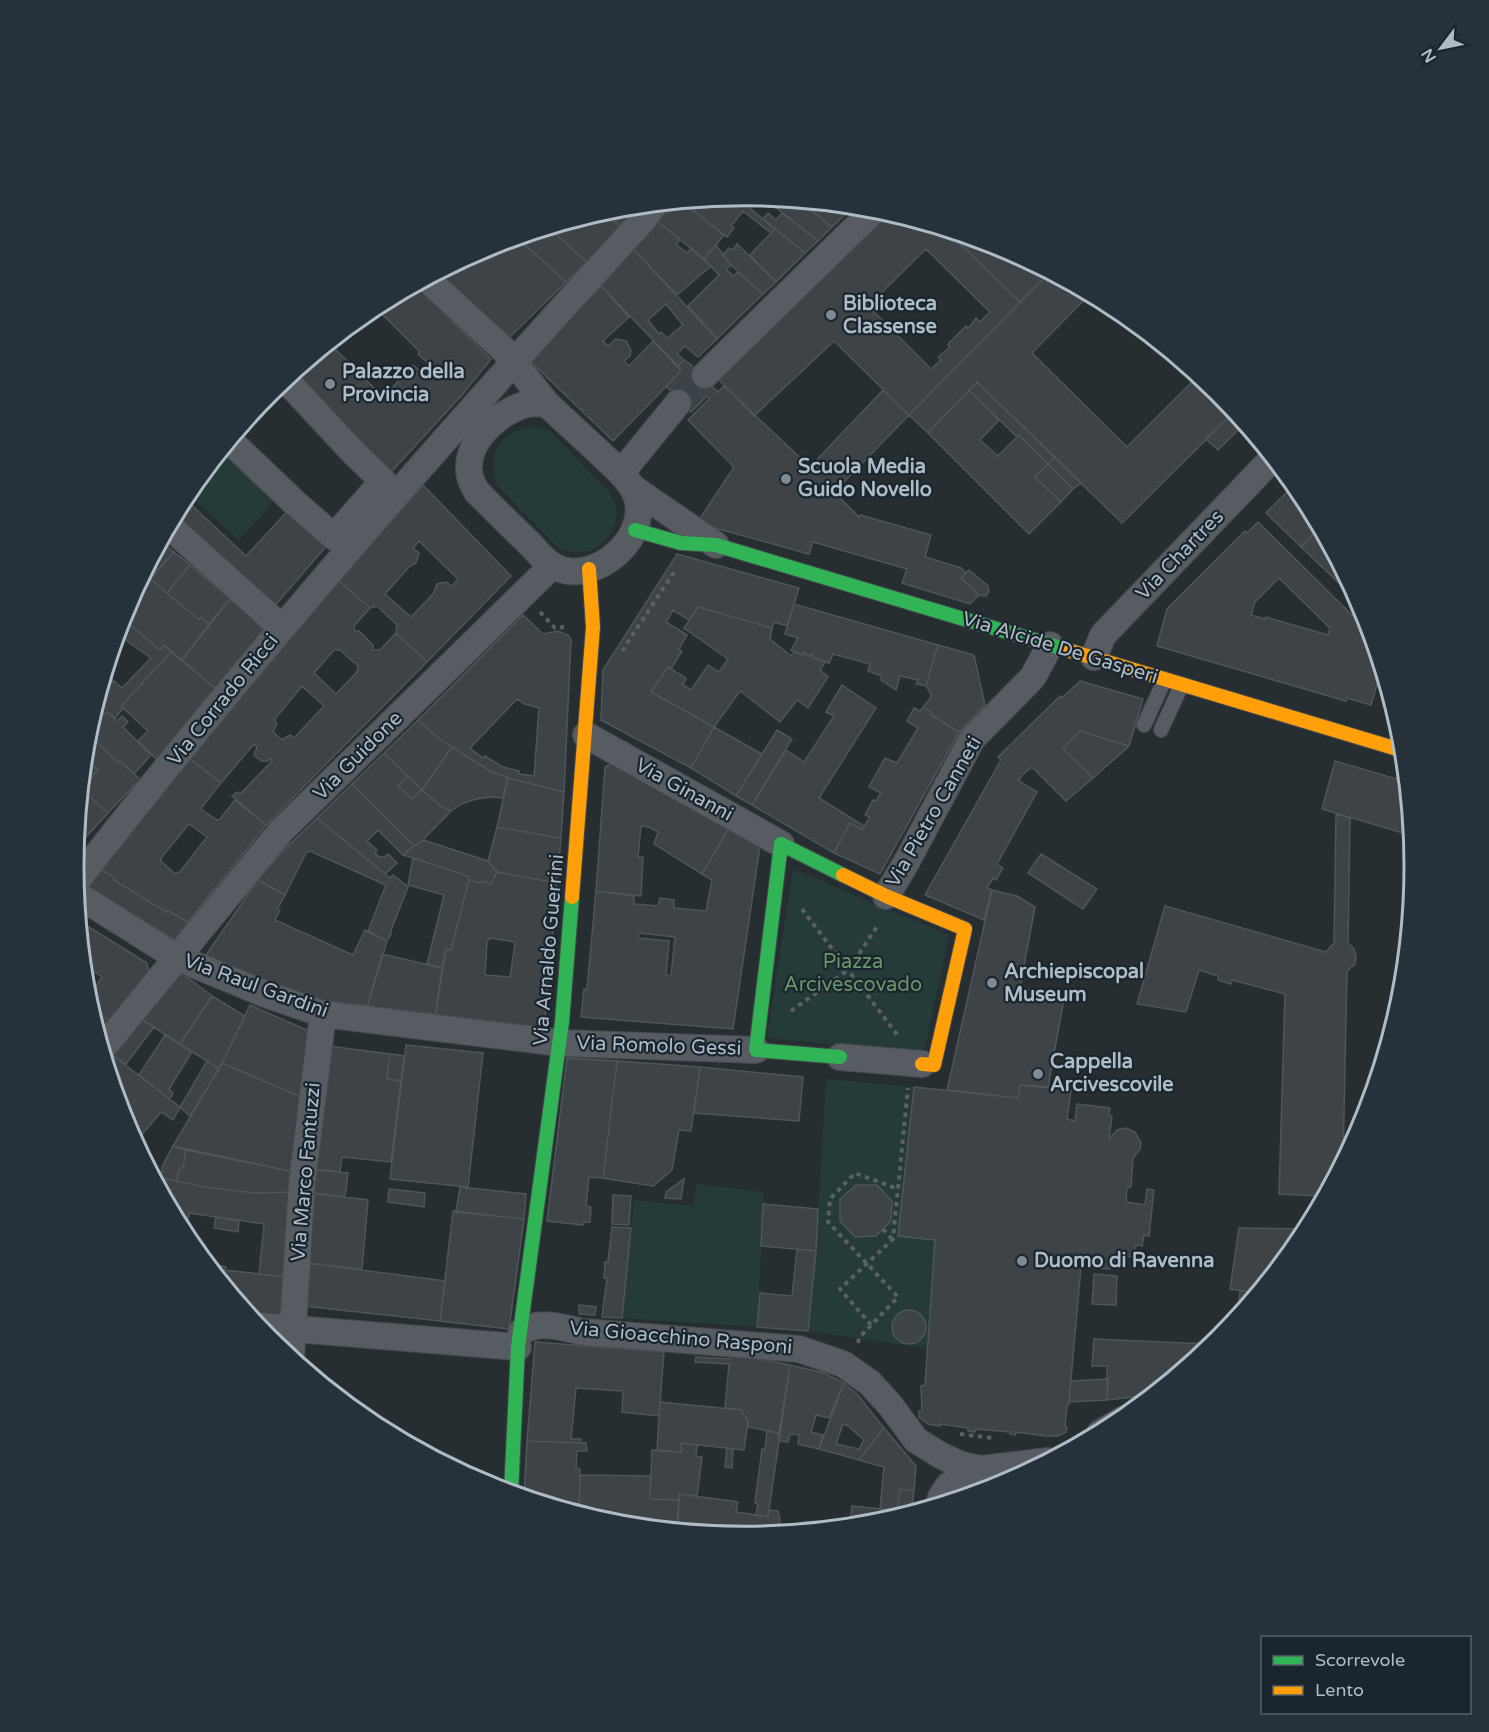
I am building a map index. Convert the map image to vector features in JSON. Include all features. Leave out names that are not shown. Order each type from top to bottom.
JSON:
[{"type":"street","name":"Via Corrado Ricci","points":[[84,872],[281,627],[368,514],[414,477],[649,213]]},
{"type":"street","points":[[705,375],[867,217]]},
{"type":"street","points":[[433,284],[504,350],[547,404],[627,480],[640,514],[635,530],[624,548],[609,562],[589,569],[570,571],[552,566],[477,492],[471,479],[468,467],[478,440],[497,419],[520,405],[547,404]]},
{"type":"street","points":[[235,446],[334,537],[368,514],[383,481],[291,386]]},
{"type":"street","points":[[627,480],[678,404]]},
{"type":"street","name":"Via Chartres","points":[[1094,657],[1103,635],[1268,463]]},
{"type":"street","name":"Via Alcide De Gasperi","points":[[627,480],[716,545]]},
{"type":"street","name":"Via Alcide De Gasperi","points":[[635,530],[681,543],[716,545],[1394,748]]},
{"type":"street","points":[[175,531],[281,627]]},
{"type":"street","name":"Via Guidone","points":[[108,1041],[281,831],[552,566]]},
{"type":"street","name":"Via Arnaldo Guerrini","points":[[512,1483],[520,1339],[572,1043],[593,627],[589,569]]},
{"type":"street","name":"Via Pietro Canneti","points":[[886,896],[972,739],[1033,676],[1050,645]]},
{"type":"street","name":"Via Ginanni","points":[[586,735],[781,844]]},
{"type":"street","points":[[781,844],[886,896],[966,929],[934,1065],[840,1057],[758,1039],[781,844]]},
{"type":"street","name":"Via Raul Gardini","points":[[85,900],[176,957],[265,994],[322,1014],[572,1043]]},
{"type":"street","name":"Via Marco Fantuzzi","points":[[292,1347],[302,1183],[322,1014]]},
{"type":"street","name":"Via Romolo Gessi","points":[[572,1043],[758,1039]]},
{"type":"street","name":"Via Gioacchino Rasponi","points":[[293,1329],[520,1339],[537,1325],[594,1334],[799,1349],[843,1364],[870,1383],[916,1440],[958,1464],[985,1468]]},
{"type":"street","points":[[272,1327],[293,1329]]},
{"type":"street","points":[[942,1496],[949,1485],[985,1468],[1025,1464]]},
{"type":"street","points":[[985,1468],[1000,1475]]},
{"type":"lane","points":[[1144,725],[1165,679]]},
{"type":"lane","points":[[1161,730],[1182,684]]},
{"type":"path","points":[[622,652],[675,570]]},
{"type":"path","points":[[776,882],[790,892],[911,1052],[916,1064],[893,1239],[840,1289],[872,1325]]},
{"type":"path","points":[[758,1039],[769,1026],[848,970],[889,909],[886,896]]},
{"type":"path","points":[[858,1347],[859,1338],[898,1297],[828,1222],[830,1199],[855,1173],[898,1189]]},
{"type":"path","points":[[883,1229],[893,1239]]},
{"type":"green space","points":[[536,427],[550,431],[610,493],[616,506],[616,521],[612,531],[603,543],[590,551],[569,552],[557,547],[497,485],[494,462],[499,444],[514,432]]},
{"type":"green space","points":[[232,449],[280,495],[239,540],[195,500]]},
{"type":"green space","name":"Piazza Arcivescovado","points":[[793,869],[949,935],[924,1053],[767,1038]]},
{"type":"green space","points":[[826,1079],[914,1087],[898,1236],[935,1240],[927,1348],[808,1331],[816,1251]]},
{"type":"green space","points":[[696,1184],[764,1192],[757,1327],[622,1318],[634,1200],[693,1206]]},
{"type":"building","points":[[747,206],[775,229],[771,233],[743,211],[731,226],[734,228],[727,237],[690,208]]},
{"type":"building","points":[[775,207],[809,209],[832,227],[818,241]]},
{"type":"building","points":[[690,208],[724,235],[704,259],[657,221],[665,210]]},
{"type":"building","points":[[809,209],[846,214],[832,227]]},
{"type":"building","points":[[768,213],[776,220],[782,213],[818,241],[805,253],[763,219]]},
{"type":"building","points":[[630,216],[620,226],[612,219]]},
{"type":"building","points":[[612,219],[620,226],[587,262],[555,234]]},
{"type":"building","name":"Biblioteca Classense","points":[[881,220],[958,241],[1020,302],[909,415],[834,341],[754,416],[719,380]],"holes":[[[926,249],[990,312],[980,322],[976,318],[968,329],[966,326],[949,343],[950,347],[938,357],[941,360],[931,369],[868,306]]]},
{"type":"building","points":[[657,221],[680,239],[676,244],[687,253],[691,249],[711,266],[677,295],[633,249]]},
{"type":"building","points":[[775,229],[805,253],[776,282],[750,255]]},
{"type":"building","points":[[555,234],[587,262],[566,282],[524,244]]},
{"type":"building","points":[[958,241],[1044,278],[1020,302]]},
{"type":"building","points":[[524,244],[566,282],[508,339],[444,278]]},
{"type":"building","points":[[737,244],[776,282],[763,294],[723,255]]},
{"type":"building","points":[[716,245],[731,265],[726,269],[733,276],[738,272],[763,294],[717,339],[688,306],[719,275],[704,259]]},
{"type":"building","points":[[633,249],[717,339],[698,357],[685,346],[677,354],[684,360],[678,366],[601,286]],"holes":[[[666,304],[683,325],[667,338],[661,332],[659,334],[648,320]]]},
{"type":"building","points":[[1044,278],[1084,300],[1032,353],[1127,447],[1193,381],[1229,417],[1122,523],[977,382],[928,433],[909,415]]},
{"type":"building","points":[[601,286],[629,317],[603,341],[608,346],[616,339],[626,341],[631,350],[630,356],[624,361],[629,366],[653,341],[681,371],[613,441],[529,360]]},
{"type":"building","name":"Palazzo della Provincia","points":[[421,291],[491,359],[462,395],[383,481],[291,386],[334,348],[390,404],[399,395],[392,388],[413,365],[420,371],[428,363],[418,354],[420,352],[382,314]]},
{"type":"building","name":"Scuola Media Guido Novello","points":[[684,360],[718,392],[724,386],[810,467],[883,390],[909,415],[834,492],[859,517],[860,515],[931,535],[925,557],[961,568],[966,573],[961,578],[979,595],[970,604],[902,583],[907,569],[813,542],[809,554],[697,523],[734,467],[688,420],[710,398],[707,396],[691,412],[666,386],[681,371],[678,366]]},
{"type":"building","points":[[977,382],[1055,457],[1048,464],[969,390]]},
{"type":"building","points":[[969,390],[999,420],[980,440],[998,456],[1019,435],[1048,464],[1035,477],[1061,502],[1029,534],[928,433]]},
{"type":"building","points":[[1228,418],[1239,429],[1218,450],[1206,439]]},
{"type":"building","points":[[1055,457],[1081,483],[1073,489],[1048,464]]},
{"type":"building","points":[[1048,464],[1073,489],[1061,502],[1035,477]]},
{"type":"building","points":[[423,485],[511,576],[427,662],[396,633],[397,625],[377,606],[370,608],[339,581]],"holes":[[[419,541],[458,579],[452,586],[446,582],[437,584],[433,594],[411,617],[385,594],[410,566],[416,563],[419,553],[413,548]]]},
{"type":"building","points":[[1288,491],[1315,532],[1301,547],[1266,513]]},
{"type":"building","points":[[295,503],[334,537],[273,608],[180,524],[191,505],[246,556]]},
{"type":"building","points":[[1258,522],[1355,618],[1356,617],[1378,681],[1371,705],[1347,698],[1346,701],[1157,646],[1167,609],[1245,531],[1247,533]],"holes":[[[1279,578],[1330,628],[1328,635],[1266,617],[1265,619],[1251,615],[1255,602]]]},
{"type":"building","points":[[1315,532],[1343,587],[1301,547]]},
{"type":"building","points":[[167,546],[174,552],[149,581]]},
{"type":"building","points":[[174,552],[190,565],[167,593],[150,579]]},
{"type":"building","points":[[677,554],[799,588],[787,626],[774,622],[772,628],[698,607],[689,620],[673,610],[666,622],[687,635],[679,649],[682,651],[671,669],[668,667],[651,692],[714,727],[691,768],[601,720],[603,670]]},
{"type":"building","points":[[190,565],[230,599],[209,624],[201,617],[199,620],[167,593]]},
{"type":"building","points":[[969,570],[988,586],[989,591],[986,596],[979,595],[961,578]]},
{"type":"building","points":[[149,580],[199,620],[201,617],[209,624],[182,660],[164,645],[160,650],[130,625]]},
{"type":"building","points":[[339,581],[370,608],[354,626],[355,631],[359,631],[373,645],[373,650],[380,650],[396,633],[427,662],[266,825],[232,796],[237,792],[240,794],[272,761],[270,758],[268,761],[261,761],[254,755],[257,747],[254,744],[221,783],[189,758]],"holes":[[[334,650],[340,650],[358,666],[357,672],[336,694],[314,673]],[[302,686],[324,706],[294,738],[290,735],[282,740],[273,732],[277,723],[274,720]]]},
{"type":"building","points":[[230,599],[266,628],[216,689],[182,660]]},
{"type":"building","points":[[794,604],[938,645],[926,686],[916,684],[918,680],[900,676],[896,690],[881,680],[882,676],[868,671],[870,664],[833,654],[829,663],[812,657],[813,654],[808,656],[804,652],[804,655],[791,650],[798,638],[785,634]]},
{"type":"building","points":[[698,607],[772,628],[770,639],[791,656],[794,652],[804,655],[804,652],[808,656],[813,654],[812,657],[825,662],[820,670],[828,677],[808,708],[797,700],[780,722],[740,691],[714,727],[651,692],[668,667],[686,678],[683,685],[691,690],[708,665],[719,672],[728,659],[684,628]]},
{"type":"building","points":[[523,615],[543,634],[558,631],[568,635],[571,640],[564,792],[508,778],[490,771],[442,741],[418,720]],"holes":[[[517,699],[539,708],[534,776],[519,774],[519,771],[503,767],[485,756],[483,758],[470,748]]]},
{"type":"building","points":[[130,625],[160,650],[164,645],[171,652],[121,706],[123,708],[115,718],[109,713],[103,714],[110,686],[114,681],[122,688],[151,658],[124,639]]},
{"type":"building","points":[[938,645],[974,655],[985,705],[959,732],[931,715],[932,713],[923,707],[931,697],[926,686]]},
{"type":"building","points":[[171,652],[216,689],[157,760],[138,741],[148,731],[121,706]]},
{"type":"building","points":[[1080,681],[1143,699],[1129,746],[1080,731],[1063,749],[1093,778],[1066,801],[1032,767],[1022,775],[1019,781],[1037,792],[997,864],[1003,868],[996,880],[993,878],[987,888],[992,890],[984,920],[925,895],[1001,760],[998,757],[1060,696],[1062,698]]},
{"type":"building","points":[[842,685],[876,708],[819,798],[864,826],[862,830],[850,823],[834,853],[752,805],[786,750],[804,762],[834,716],[826,712]]},
{"type":"building","points":[[923,707],[932,713],[931,715],[959,732],[880,874],[834,853],[850,823],[862,830],[870,817],[865,815],[873,800],[876,801],[881,793],[869,787],[885,758],[897,763],[918,728],[907,721],[914,708],[920,711]]},
{"type":"building","points":[[109,713],[117,721],[122,716],[128,722],[123,727],[151,755],[134,774],[120,761],[118,763],[96,741],[103,714]]},
{"type":"building","points":[[418,720],[452,747],[422,790],[384,753]]},
{"type":"building","points":[[714,727],[762,754],[736,796],[691,768]]},
{"type":"building","points":[[777,730],[792,739],[752,805],[736,796]]},
{"type":"building","points":[[1080,731],[1129,746],[1093,778],[1063,749]]},
{"type":"building","points":[[96,741],[118,763],[120,761],[140,779],[108,813],[88,795],[90,779],[98,770],[92,765]]},
{"type":"building","points":[[452,747],[490,771],[508,778],[503,798],[476,799],[461,804],[451,811],[442,807],[422,790]]},
{"type":"building","points":[[384,753],[407,776],[398,786],[412,799],[422,790],[442,807],[451,811],[423,840],[414,846],[352,784]]},
{"type":"building","points":[[189,758],[221,783],[202,810],[217,820],[235,800],[266,825],[188,922],[167,910],[166,912],[98,868]],"holes":[[[189,824],[207,837],[179,873],[174,873],[161,861],[161,858]]]},
{"type":"building","points":[[616,761],[729,828],[702,874],[654,844],[658,832],[641,826],[638,857],[643,857],[641,896],[596,891],[605,767]]},
{"type":"building","points":[[1335,761],[1399,780],[1404,833],[1322,809]]},
{"type":"building","points":[[93,765],[98,770],[90,778]]},
{"type":"building","points":[[407,776],[422,790],[412,799],[398,786]]},
{"type":"building","points":[[508,778],[564,792],[561,838],[497,827]]},
{"type":"building","points":[[352,784],[414,846],[403,855],[378,830],[367,841],[377,850],[375,853],[379,857],[388,854],[397,863],[385,874],[317,818]]},
{"type":"building","points":[[88,795],[108,813],[85,838]]},
{"type":"building","points":[[1336,814],[1350,818],[1348,943],[1354,949],[1356,957],[1355,964],[1347,971],[1343,1144],[1317,1196],[1279,1194],[1285,994],[1232,980],[1231,984],[1218,980],[1218,976],[1199,970],[1186,1012],[1137,1004],[1165,906],[1326,952],[1334,943]]},
{"type":"building","points":[[317,818],[390,878],[393,875],[408,887],[387,941],[368,931],[386,885],[310,851],[306,853],[285,895],[258,880],[283,851]]},
{"type":"building","points":[[497,827],[561,838],[557,883],[497,872],[488,861]]},
{"type":"building","points":[[729,828],[760,846],[733,1029],[581,1017],[584,989],[587,989],[596,891],[634,896],[634,904],[658,906],[660,898],[674,900],[674,908],[706,911],[712,880],[702,874]],"holes":[[[639,933],[675,937],[671,976],[666,975],[669,941],[638,938]]]},
{"type":"building","points":[[423,840],[488,861],[497,872],[491,884],[469,880],[468,876],[403,855]]},
{"type":"building","points":[[1041,854],[1097,889],[1083,909],[1028,873]]},
{"type":"building","points":[[413,858],[468,876],[469,880],[451,950],[446,949],[442,968],[427,964],[444,895],[408,885]]},
{"type":"building","points":[[98,868],[166,912],[167,910],[188,922],[175,940],[85,885]]},
{"type":"building","points":[[497,872],[557,883],[544,1029],[435,1018],[446,949],[451,950],[469,880],[491,884]],"holes":[[[490,938],[514,942],[510,977],[485,975],[487,942]]]},
{"type":"building","points":[[258,880],[285,895],[277,909],[280,910],[275,920],[353,955],[365,930],[387,941],[366,1011],[338,1002],[335,1008],[229,968],[229,965],[206,955]]},
{"type":"building","points":[[992,890],[1017,896],[1035,907],[1020,987],[1064,999],[1048,1087],[1020,1085],[1018,1098],[947,1090]]},
{"type":"building","points":[[87,926],[147,963],[149,973],[112,1024],[102,1015],[97,995],[96,987],[102,977],[93,971]]},
{"type":"building","points":[[382,954],[442,968],[435,1018],[366,1011]]},
{"type":"building","points":[[176,969],[212,996],[180,1044],[138,1017]]},
{"type":"building","points":[[212,996],[245,1016],[219,1069],[180,1044]]},
{"type":"building","points":[[250,1005],[311,1032],[301,1097],[222,1063]]},
{"type":"building","points":[[102,1015],[112,1024],[106,1031]]},
{"type":"building","points":[[138,1017],[154,1027],[126,1064],[112,1053]]},
{"type":"building","points":[[165,1035],[192,1052],[169,1089],[173,1093],[170,1099],[139,1075]]},
{"type":"building","points":[[406,1045],[483,1053],[468,1187],[390,1179]]},
{"type":"building","points":[[328,1046],[390,1054],[387,1079],[401,1081],[391,1162],[342,1157],[340,1172],[312,1169]]},
{"type":"building","points":[[390,1054],[404,1056],[401,1081],[387,1079]]},
{"type":"building","points":[[112,1055],[180,1107],[173,1120],[161,1112],[141,1135]]},
{"type":"building","points":[[567,1058],[617,1061],[603,1178],[589,1177],[586,1206],[591,1207],[590,1222],[584,1222],[583,1225],[547,1221]]},
{"type":"building","points":[[207,1061],[219,1069],[190,1116],[180,1107]]},
{"type":"building","points":[[617,1061],[700,1067],[691,1131],[679,1130],[672,1170],[653,1186],[603,1178]]},
{"type":"building","points":[[222,1063],[301,1097],[294,1172],[173,1146]]},
{"type":"building","points":[[700,1067],[803,1077],[799,1121],[694,1113]]},
{"type":"building","name":"Duomo di Ravenna","points":[[1020,1085],[1071,1090],[1067,1119],[1075,1121],[1077,1104],[1110,1108],[1109,1115],[1112,1116],[1109,1139],[1117,1130],[1126,1128],[1135,1132],[1141,1143],[1140,1149],[1133,1158],[1131,1187],[1127,1188],[1126,1202],[1145,1205],[1147,1189],[1154,1190],[1149,1236],[1144,1235],[1142,1246],[1136,1245],[1134,1257],[1121,1256],[1120,1262],[1111,1261],[1110,1269],[1081,1267],[1069,1405],[1067,1405],[1065,1426],[1067,1427],[1066,1432],[1058,1436],[1016,1432],[1015,1435],[1010,1432],[976,1429],[975,1432],[968,1431],[968,1428],[928,1424],[919,1417],[919,1411],[922,1411],[921,1386],[925,1385],[935,1240],[898,1236],[914,1087],[1018,1098]]},
{"type":"building","points":[[173,1146],[186,1150],[183,1168],[180,1168],[176,1181],[163,1178],[162,1167]]},
{"type":"building","points":[[186,1150],[294,1172],[292,1192],[254,1193],[176,1181],[180,1168],[183,1168]]},
{"type":"building","points":[[316,1170],[348,1173],[345,1197],[314,1193]]},
{"type":"building","points":[[163,1178],[205,1187],[254,1193],[292,1192],[285,1277],[259,1274],[264,1224],[189,1213],[188,1222]]},
{"type":"building","points":[[684,1179],[681,1199],[665,1198],[666,1192]]},
{"type":"building","points":[[856,1185],[877,1185],[892,1201],[891,1221],[876,1236],[855,1237],[840,1221],[840,1199]]},
{"type":"building","points":[[460,1187],[526,1194],[524,1219],[456,1212]]},
{"type":"building","points":[[389,1189],[425,1193],[424,1207],[388,1202]]},
{"type":"building","points":[[310,1193],[368,1200],[362,1269],[304,1263]]},
{"type":"building","points":[[613,1195],[631,1196],[629,1225],[612,1224]]},
{"type":"building","points":[[763,1204],[818,1209],[816,1251],[761,1246]]},
{"type":"building","points":[[453,1211],[524,1219],[509,1329],[440,1321]]},
{"type":"building","points":[[216,1217],[239,1221],[238,1232],[214,1228]]},
{"type":"building","points":[[612,1227],[631,1228],[622,1318],[602,1317],[607,1278],[604,1278],[605,1262],[608,1262]]},
{"type":"building","points":[[1239,1228],[1297,1229],[1249,1292],[1230,1289]]},
{"type":"building","points":[[797,1249],[816,1251],[808,1331],[757,1327],[760,1293],[792,1296]]},
{"type":"building","points":[[308,1263],[445,1281],[440,1321],[304,1306]]},
{"type":"building","points":[[221,1266],[226,1267],[225,1270],[285,1277],[281,1320],[263,1318],[220,1268]]},
{"type":"building","points":[[1094,1274],[1117,1276],[1116,1305],[1092,1304]]},
{"type":"building","points":[[1240,1291],[1249,1292],[1241,1301],[1239,1303]]},
{"type":"building","points":[[579,1305],[596,1307],[595,1315],[579,1314]]},
{"type":"building","points":[[909,1310],[921,1315],[926,1327],[921,1339],[909,1344],[897,1339],[892,1327],[897,1315]]},
{"type":"building","points":[[1094,1339],[1201,1344],[1137,1397],[1107,1400],[1107,1366],[1092,1366]]},
{"type":"building","points":[[535,1342],[664,1352],[659,1416],[622,1412],[623,1391],[576,1388],[571,1439],[581,1439],[581,1443],[527,1441]]},
{"type":"building","points":[[729,1356],[790,1365],[779,1433],[748,1427],[748,1421],[741,1410],[725,1408],[729,1364],[695,1362],[696,1357],[729,1359]]},
{"type":"building","points":[[790,1365],[824,1373],[844,1383],[829,1418],[816,1415],[811,1432],[823,1435],[819,1449],[798,1444],[799,1435],[790,1434],[788,1442],[779,1441]]},
{"type":"building","points":[[1108,1379],[1107,1400],[1069,1402],[1071,1381]]},
{"type":"building","points":[[844,1383],[858,1395],[884,1428],[859,1460],[819,1449]],"holes":[[[843,1424],[864,1440],[859,1449],[836,1444]]]},
{"type":"building","points":[[660,1402],[741,1410],[748,1421],[744,1450],[681,1443],[681,1452],[657,1451]]},
{"type":"building","points":[[884,1428],[916,1466],[914,1491],[900,1489],[897,1508],[880,1509],[884,1467],[859,1460]]},
{"type":"building","points":[[767,1431],[779,1433],[768,1517],[756,1515],[758,1504],[755,1503],[762,1449],[765,1449]]},
{"type":"building","points":[[527,1441],[586,1443],[587,1451],[577,1451],[576,1468],[580,1469],[579,1505],[524,1488]]},
{"type":"building","points":[[681,1443],[697,1445],[696,1456],[702,1457],[697,1496],[679,1494],[679,1500],[650,1499],[652,1450],[681,1452]]},
{"type":"building","points":[[727,1448],[733,1449],[732,1468],[725,1467]]},
{"type":"building","points":[[580,1475],[651,1476],[650,1499],[679,1500],[677,1523],[616,1514],[579,1505]]},
{"type":"building","points":[[900,1489],[914,1491],[912,1505],[897,1508]]},
{"type":"building","points":[[679,1494],[738,1502],[736,1512],[768,1517],[769,1510],[778,1511],[780,1520],[779,1525],[744,1526],[678,1522]]},
{"type":"building","points":[[852,1506],[890,1510],[873,1514],[851,1518]]},
{"type":"tunnel","points":[[678,403],[705,375]]},
{"type":"traffic: fast","points":[[635,530],[681,543],[716,545],[1064,649]]},
{"type":"traffic: fast","points":[[840,1057],[756,1050],[781,844],[843,875]]},
{"type":"traffic: fast","points":[[511,1483],[518,1347],[562,1022],[572,897]]},
{"type":"traffic: slow","points":[[572,897],[593,627],[589,569]]},
{"type":"traffic: slow","points":[[1064,649],[1394,748]]},
{"type":"traffic: slow","points":[[843,875],[965,929],[934,1065],[922,1064]]},
{"type":"place","name":"Biblioteca Classense","points":[[831,315]]},
{"type":"place","name":"Palazzo della Provincia","points":[[330,384]]},
{"type":"place","name":"Scuola Media Guido Novello","points":[[786,479]]},
{"type":"place","name":"Archiepiscopal Museum","points":[[992,983]]},
{"type":"place","name":"Cappella Arcivescovile","points":[[1038,1074]]},
{"type":"place","name":"Duomo di Ravenna","points":[[1022,1261]]}]
